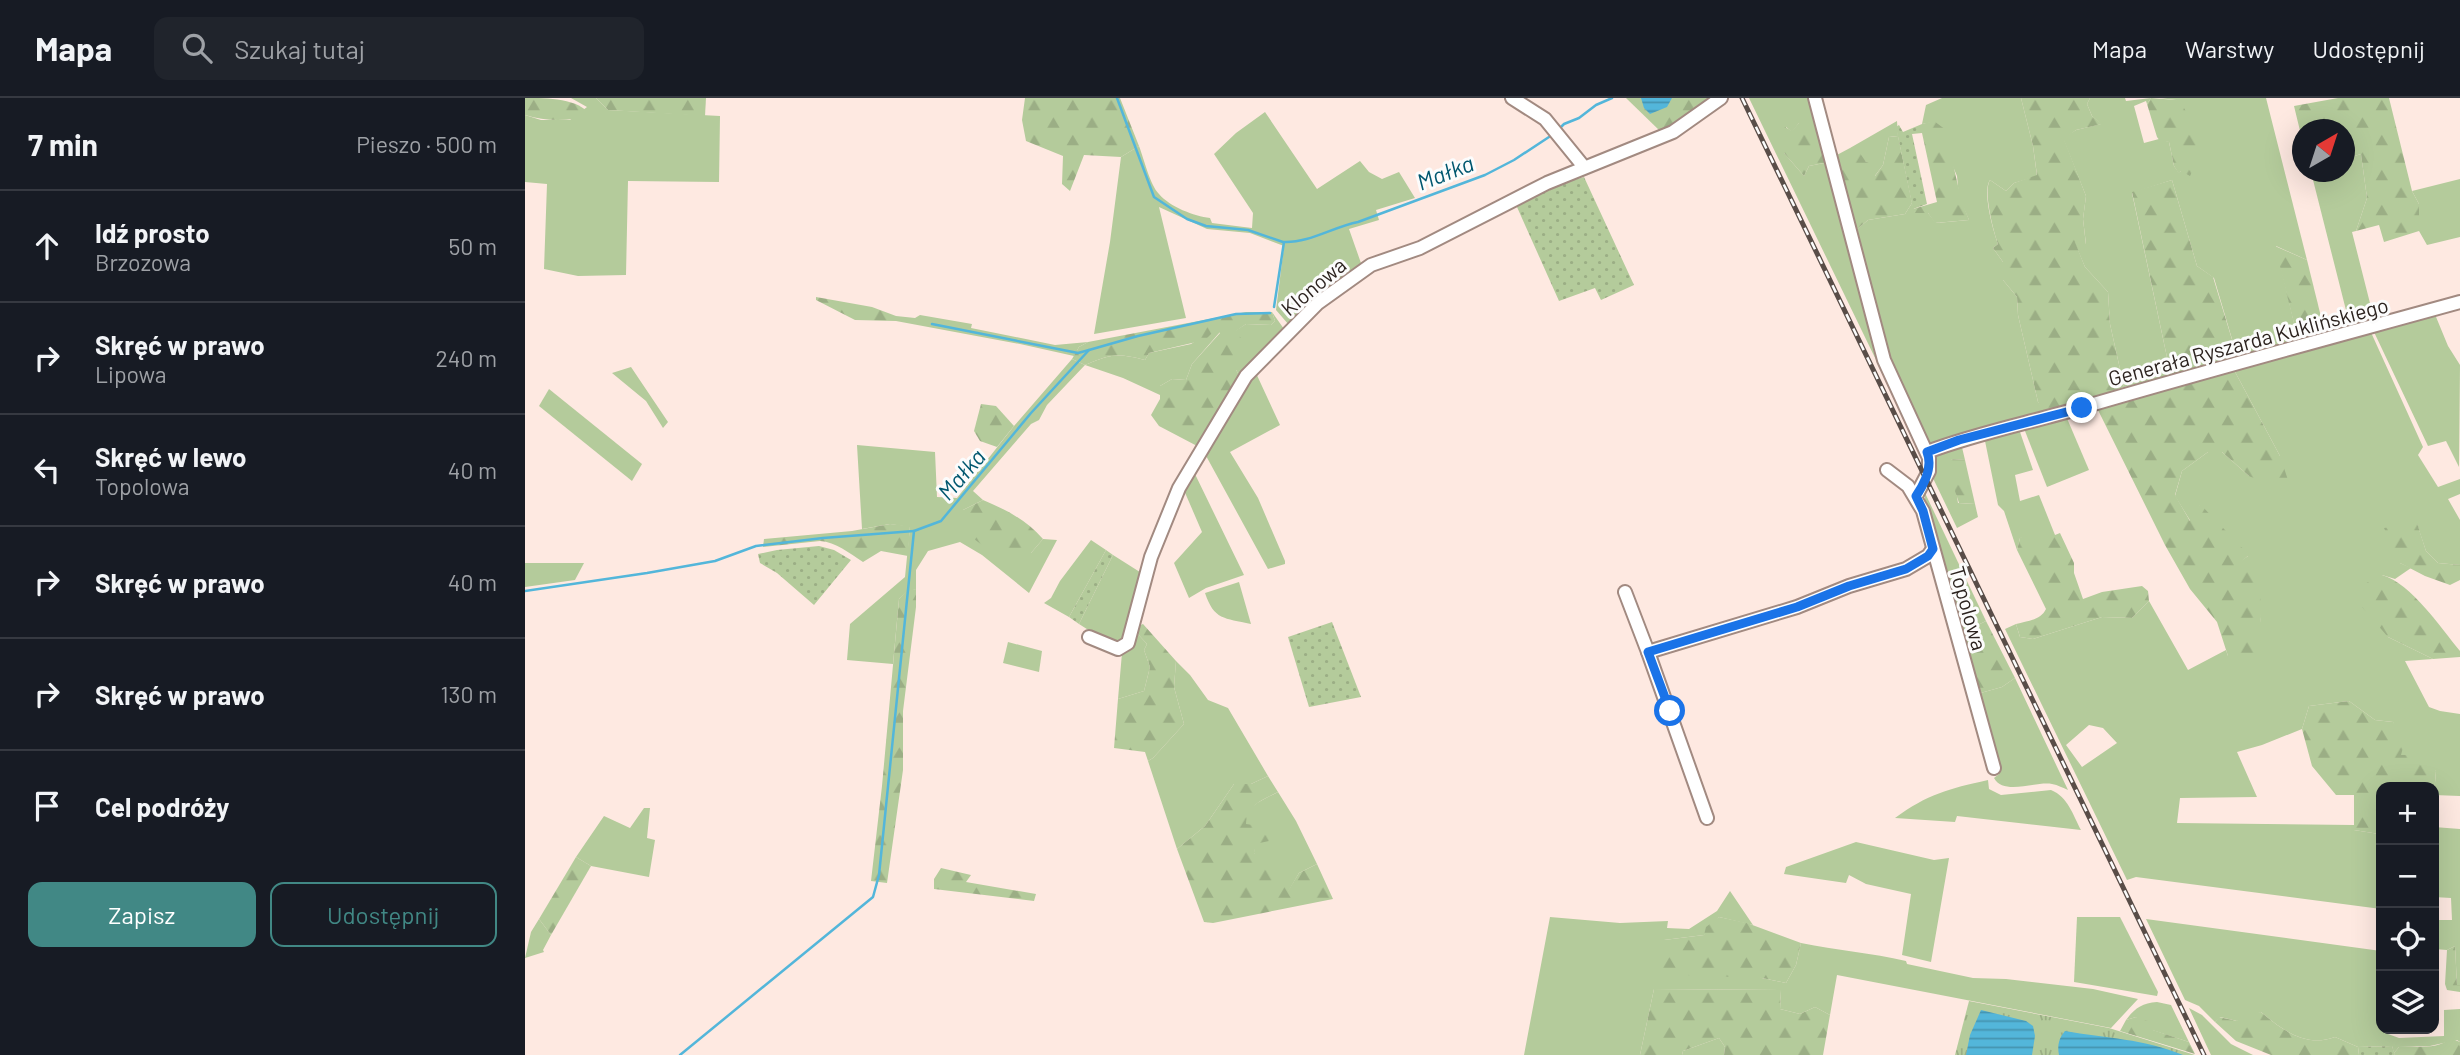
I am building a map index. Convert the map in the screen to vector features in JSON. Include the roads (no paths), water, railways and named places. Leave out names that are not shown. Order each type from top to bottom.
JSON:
[{"type":"street","points":[[1512,98],[1545,119],[1584,167]]},
{"type":"street","name":"Klonowa","points":[[1089,637],[1118,649],[1128,643],[1151,557],[1179,488],[1246,376],[1318,303],[1371,265],[1420,248],[1547,183],[1673,132],[1721,98]]},
{"type":"street","points":[[1815,98],[1884,360],[1929,458],[1929,471],[1916,496]]},
{"type":"street","name":"Generała Ryszarda Kuklińskiego","points":[[1927,452],[1959,440],[2082,408],[2188,375],[2460,302]]},
{"type":"street","name":"Topolowa","points":[[1887,470],[1908,486],[1923,511],[1994,768]]},
{"type":"street","points":[[1648,652],[1797,607],[1849,586],[1906,569],[1928,556],[1933,549]]},
{"type":"street","points":[[1625,592],[1707,818]]},
{"type":"water","points":[[1641,98],[1672,98],[1667,107],[1650,114],[1644,108]]},
{"type":"water","points":[[1981,1010],[2026,1021],[2033,1026],[2035,1036],[2032,1055],[1966,1055],[1970,1035]]},
{"type":"water","points":[[2065,1031],[2140,1042],[2183,1055],[2059,1055],[2059,1042]]},
{"type":"waterway","points":[[1117,98],[1154,197],[1187,219],[1206,226],[1248,230],[1283,242]]},
{"type":"waterway","points":[[1559,129],[1612,98]]},
{"type":"waterway","name":"Małka","points":[[1274,307],[1284,242],[1312,237],[1358,222],[1485,175],[1552,135]]},
{"type":"waterway","name":"Małka","points":[[680,1055],[873,897],[879,875],[914,531],[941,521],[1031,413],[1089,350],[1236,314],[1270,313]]},
{"type":"waterway","points":[[932,324],[1078,353],[1089,350]]},
{"type":"waterway","points":[[525,591],[715,561],[756,546],[914,531]]},
{"type":"railway","points":[[1742,98],[2204,1055]]}]
